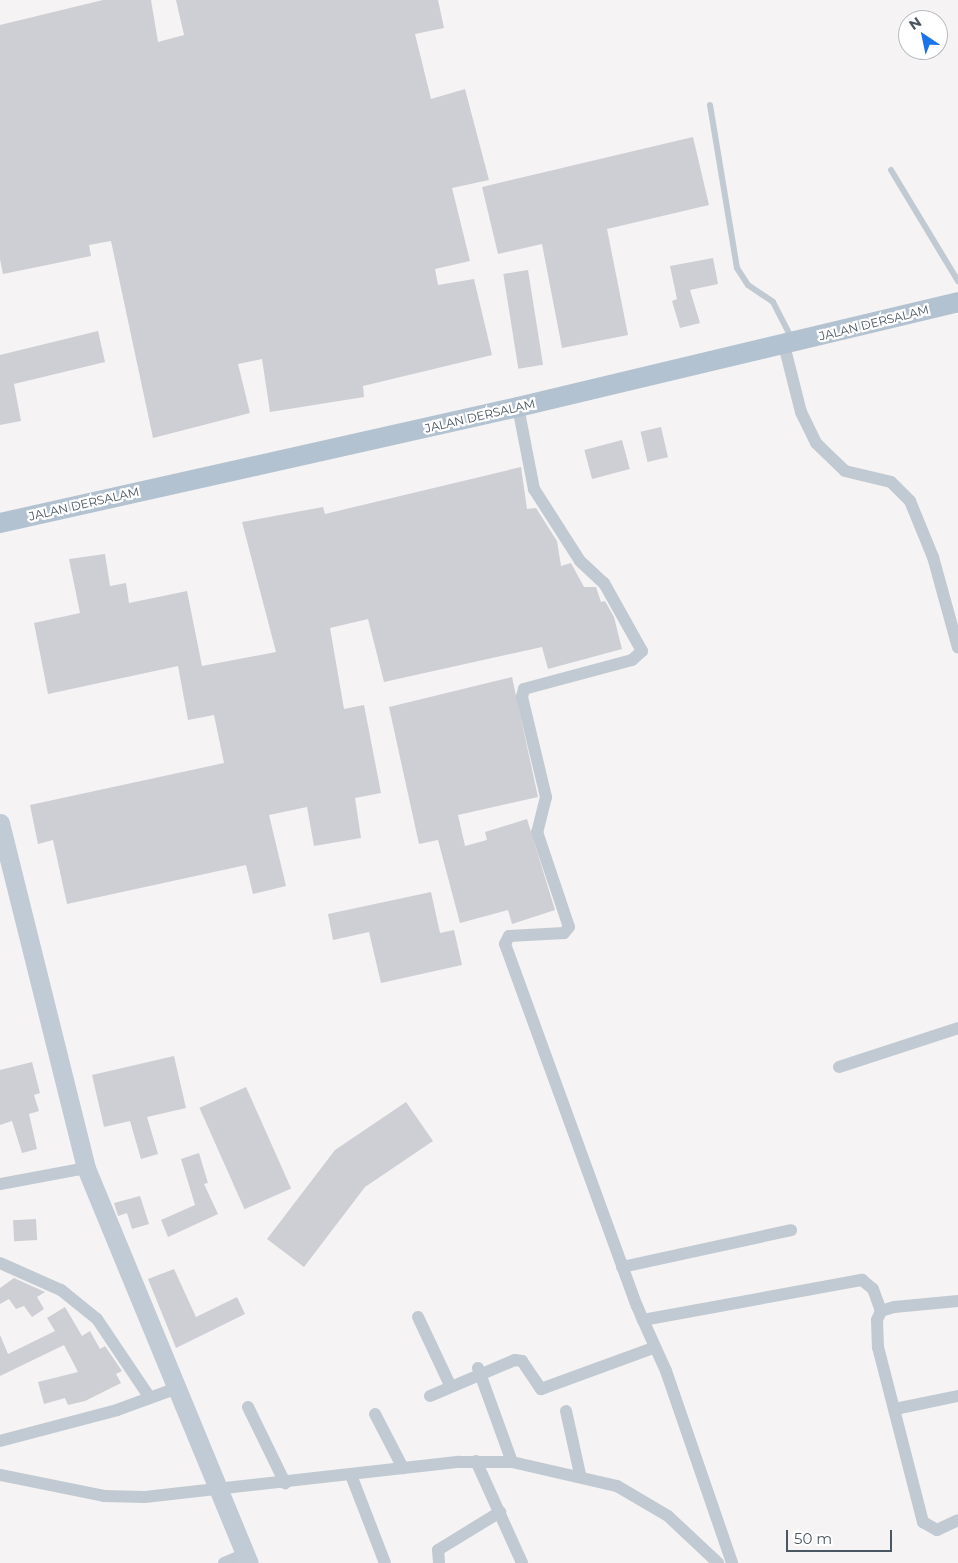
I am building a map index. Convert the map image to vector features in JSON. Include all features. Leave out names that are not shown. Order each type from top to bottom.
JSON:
[{"type":"main road","name":"JALAN DERSALAM","points":[[0,523],[518,407],[789,344],[958,302]]},
{"type":"main road","points":[[0,823],[86,1168],[247,1559]]},
{"type":"street","points":[[789,344],[801,412],[816,443],[845,471],[890,482],[910,501],[933,557],[958,648]]},
{"type":"street","points":[[518,407],[534,489],[580,561],[604,582],[642,651],[632,660],[524,689],[522,697],[546,797],[537,832],[569,927],[564,933],[505,940],[622,1267],[732,1563]]},
{"type":"street","points":[[839,1067],[958,1028]]},
{"type":"street","points":[[0,1184],[86,1168]]},
{"type":"street","points":[[622,1267],[791,1230]]},
{"type":"street","points":[[0,1263],[55,1287],[97,1319],[150,1398]]},
{"type":"street","points":[[643,1320],[862,1280],[873,1289],[881,1312],[878,1347],[923,1522],[938,1530],[958,1520]]},
{"type":"street","points":[[881,1312],[958,1302]]},
{"type":"street","points":[[418,1317],[450,1385]]},
{"type":"street","points":[[430,1396],[479,1371],[520,1360],[536,1386],[545,1389],[653,1348]]},
{"type":"street","points":[[479,1371],[512,1462]]},
{"type":"street","points":[[0,1441],[150,1398],[177,1388]]},
{"type":"street","points":[[895,1409],[958,1396]]},
{"type":"street","points":[[248,1407],[285,1484]]},
{"type":"street","points":[[566,1411],[580,1474]]},
{"type":"street","points":[[375,1414],[403,1468]]},
{"type":"street","points":[[476,1461],[522,1563]]},
{"type":"street","points":[[0,1475],[104,1496],[219,1491],[403,1468],[476,1461],[512,1462],[580,1474],[617,1486],[668,1516],[718,1563]]},
{"type":"street","points":[[352,1475],[385,1563]]},
{"type":"street","points":[[439,1563],[438,1550],[500,1512]]},
{"type":"street","points":[[224,1563],[247,1559]]},
{"type":"lane","points":[[710,105],[737,268],[748,285],[773,302],[789,344]]},
{"type":"lane","points":[[891,170],[958,281]]},
{"type":"building","points":[[103,0],[151,0],[158,42],[184,35],[176,0],[438,0],[444,28],[415,34],[431,99],[465,89],[489,180],[452,188],[470,261],[435,269],[438,285],[474,279],[492,355],[363,386],[364,397],[270,412],[262,359],[238,364],[250,413],[153,438],[111,241],[89,245],[91,256],[3,274],[0,259],[0,25]]},
{"type":"building","points":[[693,137],[709,205],[607,229],[628,335],[562,348],[542,244],[498,254],[482,187]]},
{"type":"building","points":[[713,258],[718,284],[690,290],[700,323],[680,328],[672,301],[677,299],[670,266]]},
{"type":"building","points":[[528,270],[543,365],[518,369],[503,274]]},
{"type":"building","points":[[98,331],[105,362],[14,384],[21,421],[0,425],[0,355]]},
{"type":"building","points":[[661,427],[668,457],[648,462],[641,432]]},
{"type":"building","points":[[622,440],[630,469],[592,479],[584,450]]},
{"type":"building","points":[[521,467],[527,509],[536,508],[557,541],[561,566],[571,563],[584,587],[596,587],[601,602],[605,601],[614,617],[622,649],[548,669],[542,647],[384,682],[368,619],[330,628],[344,709],[364,705],[381,793],[355,798],[361,838],[314,846],[307,807],[269,815],[286,886],[253,894],[246,865],[67,904],[53,840],[38,844],[30,805],[224,763],[214,715],[188,720],[178,666],[48,694],[34,623],[80,613],[69,559],[105,554],[110,586],[126,583],[129,603],[187,591],[202,666],[276,652],[242,522],[323,507],[325,514]]},
{"type":"building","points":[[512,677],[538,797],[458,815],[465,846],[487,840],[485,832],[527,819],[555,910],[512,924],[508,910],[460,923],[438,840],[419,844],[389,707]]},
{"type":"building","points":[[431,892],[440,933],[454,930],[462,965],[381,983],[369,932],[333,940],[328,914]]},
{"type":"building","points":[[174,1056],[186,1108],[147,1117],[158,1154],[141,1159],[130,1121],[104,1127],[92,1075]]},
{"type":"building","points":[[32,1062],[40,1093],[34,1095],[39,1111],[29,1114],[37,1149],[22,1153],[12,1121],[0,1125],[0,1070]]},
{"type":"building","points":[[246,1087],[291,1188],[245,1209],[199,1108]]},
{"type":"building","points":[[406,1102],[433,1141],[365,1187],[304,1267],[267,1239],[335,1150]]},
{"type":"building","points":[[199,1153],[208,1183],[204,1184],[218,1214],[168,1237],[161,1220],[195,1205],[181,1159]]},
{"type":"building","points":[[140,1196],[149,1224],[132,1229],[127,1213],[118,1216],[114,1203]]},
{"type":"building","points":[[36,1219],[37,1240],[14,1241],[13,1220]]},
{"type":"building","points":[[174,1269],[196,1317],[237,1297],[245,1314],[176,1348],[148,1279]]},
{"type":"building","points":[[14,1278],[45,1292],[37,1297],[44,1309],[32,1317],[24,1306],[16,1309],[9,1299],[0,1304],[0,1288]]},
{"type":"building","points":[[65,1307],[82,1336],[90,1331],[100,1349],[105,1346],[122,1371],[116,1374],[121,1383],[85,1401],[68,1405],[65,1398],[44,1404],[38,1382],[78,1372],[64,1345],[0,1376],[0,1335],[8,1354],[55,1331],[47,1318]]}]
